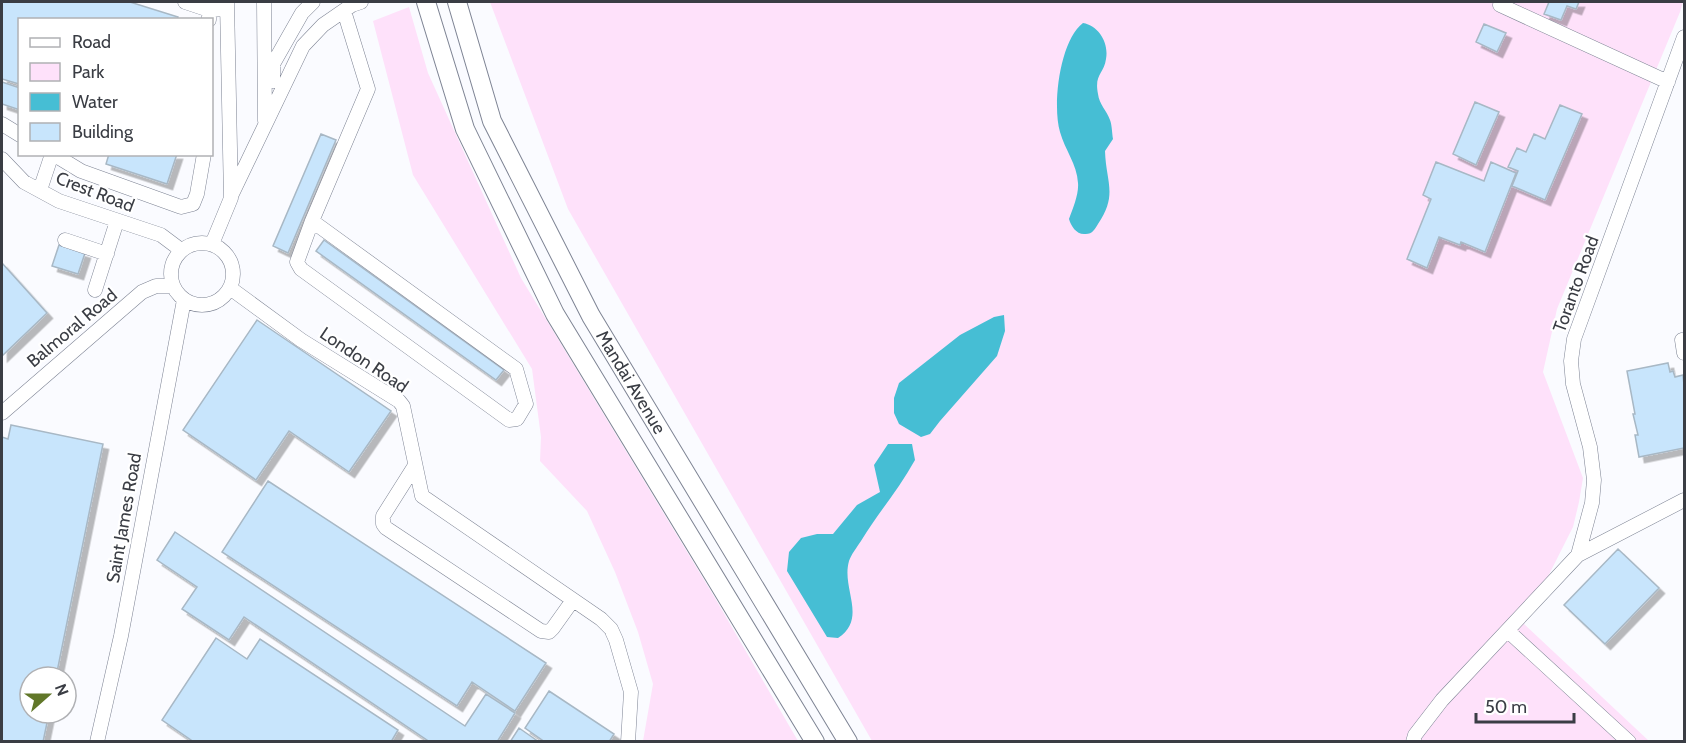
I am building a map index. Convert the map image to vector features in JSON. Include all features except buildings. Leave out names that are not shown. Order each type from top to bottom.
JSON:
[{"type":"main road","name":"Mandai Avenue","points":[[426,2],[465,129],[555,314],[815,741]]},
{"type":"main road","name":"Mandai Avenue","points":[[457,2],[492,121],[591,316],[848,741]]},
{"type":"street","points":[[185,2],[209,15],[227,5],[231,198]]},
{"type":"street","points":[[264,2],[265,127]]},
{"type":"street","points":[[272,110],[273,64],[302,13],[313,2]]},
{"type":"street","points":[[212,244],[231,198],[303,46],[323,25],[361,2]]},
{"type":"street","points":[[1500,5],[1668,82]]},
{"type":"street","points":[[312,221],[516,369],[525,404],[517,419],[509,420],[301,269],[297,262],[312,221],[369,89],[344,11]]},
{"type":"street","name":"Toranto Road","points":[[1413,741],[1415,735],[1442,700],[1578,555],[1592,503],[1594,480],[1590,447],[1573,384],[1571,361],[1574,339],[1684,37]]},
{"type":"street","points":[[2,124],[18,134]]},
{"type":"street","points":[[40,190],[51,156]]},
{"type":"street","points":[[55,156],[81,171],[181,207],[193,204],[204,156]]},
{"type":"street","name":"Crest Road","points":[[2,159],[24,182],[59,201],[161,236],[181,250]]},
{"type":"street","points":[[95,290],[117,221]]},
{"type":"street","points":[[65,240],[107,254]]},
{"type":"street","points":[[201,242],[212,244],[228,257],[233,277],[230,288],[217,302],[208,305],[191,304],[183,300],[173,286],[171,267],[181,250],[191,244],[201,242]]},
{"type":"street","name":"Balmoral Road","points":[[2,413],[142,292],[156,286],[173,286]]},
{"type":"street","name":"London Road","points":[[230,288],[301,340],[399,401],[422,496],[601,619],[611,629],[631,692],[628,741]]},
{"type":"street","name":"Saint James Road","points":[[98,741],[121,636],[183,300]]},
{"type":"street","points":[[414,467],[383,516],[383,524],[386,528],[541,631],[549,632],[573,600]]},
{"type":"street","points":[[1578,555],[1684,500]]},
{"type":"street","points":[[1508,631],[1629,741]]},
{"type":"green space","points":[[490,2],[1683,2],[1557,309],[1543,372],[1583,478],[1573,527],[1524,624],[1649,741],[872,741],[568,209]]},
{"type":"green space","points":[[409,7],[428,73],[521,278],[715,598],[798,741],[643,741],[653,684],[638,632],[615,572],[587,511],[540,461],[541,437],[532,369],[413,175],[373,21]]},
{"type":"water","points":[[1083,23],[1098,31],[1106,47],[1105,64],[1098,78],[1097,87],[1100,101],[1111,122],[1113,139],[1105,151],[1109,188],[1108,204],[1096,228],[1087,234],[1076,231],[1069,219],[1077,196],[1078,183],[1060,132],[1057,106],[1064,58],[1075,31]]},
{"type":"water","points":[[1004,315],[1005,331],[997,356],[930,434],[921,437],[899,424],[894,413],[894,398],[899,383],[960,335],[994,317]]},
{"type":"water","points":[[888,444],[912,444],[915,460],[849,561],[847,572],[853,612],[847,630],[838,638],[827,637],[787,571],[789,552],[801,538],[817,534],[833,534],[857,505],[880,492],[874,465]]}]
